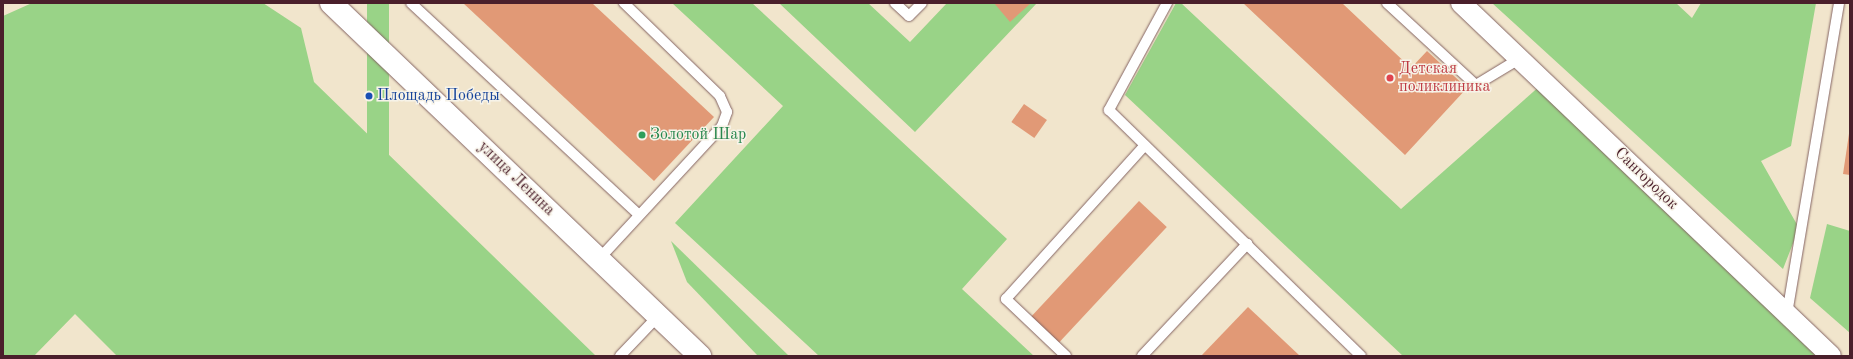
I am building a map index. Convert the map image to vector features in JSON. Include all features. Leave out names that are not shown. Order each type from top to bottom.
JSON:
[{"type":"main road","name":"улица Ленина","points":[[331,3],[659,315],[700,356]]},
{"type":"street","name":"Сангородок","points":[[1461,3],[1831,356]]},
{"type":"lane","points":[[411,3],[639,216]]},
{"type":"lane","points":[[599,259],[722,126],[727,112],[720,96],[624,3]]},
{"type":"lane","points":[[895,3],[909,16],[922,3]]},
{"type":"lane","points":[[1167,3],[1109,110],[1361,356]]},
{"type":"lane","points":[[1387,3],[1476,85],[1520,59]]},
{"type":"lane","points":[[1787,314],[1839,3]]},
{"type":"lane","points":[[1066,356],[1006,299],[1145,145]]},
{"type":"lane","points":[[1142,356],[1247,244]]},
{"type":"lane","points":[[620,356],[659,315]]},
{"type":"green space","points":[[32,3],[263,3],[301,28],[314,82],[596,356],[117,356],[75,314],[34,356],[3,356],[3,16]]},
{"type":"green space","points":[[367,3],[389,3],[389,325],[367,325]]},
{"type":"green space","points":[[672,3],[752,3],[1007,239],[962,289],[1034,356],[819,356],[675,223],[783,106]]},
{"type":"green space","points":[[779,3],[868,3],[910,42],[947,3],[1037,3],[915,132]]},
{"type":"green space","points":[[1176,3],[1181,3],[1401,209],[1542,84],[1831,356],[1403,356],[1125,95]]},
{"type":"green space","points":[[1492,3],[1676,3],[1692,18],[1701,3],[1816,3],[1791,146],[1761,161],[1799,228],[1783,269]]},
{"type":"green space","points":[[1827,224],[1850,231],[1850,333],[1810,298]]},
{"type":"green space","points":[[671,241],[789,356],[758,356],[687,282]]},
{"type":"building","points":[[463,3],[592,3],[714,117],[654,181]]},
{"type":"building","points":[[994,3],[1031,3],[1010,22]]},
{"type":"building","name":"Детская поликлиника","points":[[1243,3],[1342,3],[1411,68],[1427,51],[1467,88],[1405,155]]},
{"type":"building","points":[[1024,104],[1047,120],[1034,138],[1011,122]]},
{"type":"building","points":[[1850,127],[1850,175],[1843,174]]},
{"type":"building","points":[[1139,201],[1167,227],[1057,345],[1029,319]]},
{"type":"building","points":[[1248,307],[1300,356],[1201,356]]},
{"type":"place","name":"Детская поликлиника","points":[[1390,78]]},
{"type":"place","name":"Площадь Победы","points":[[369,96]]},
{"type":"place","name":"Золотой Шар","points":[[642,135]]}]
